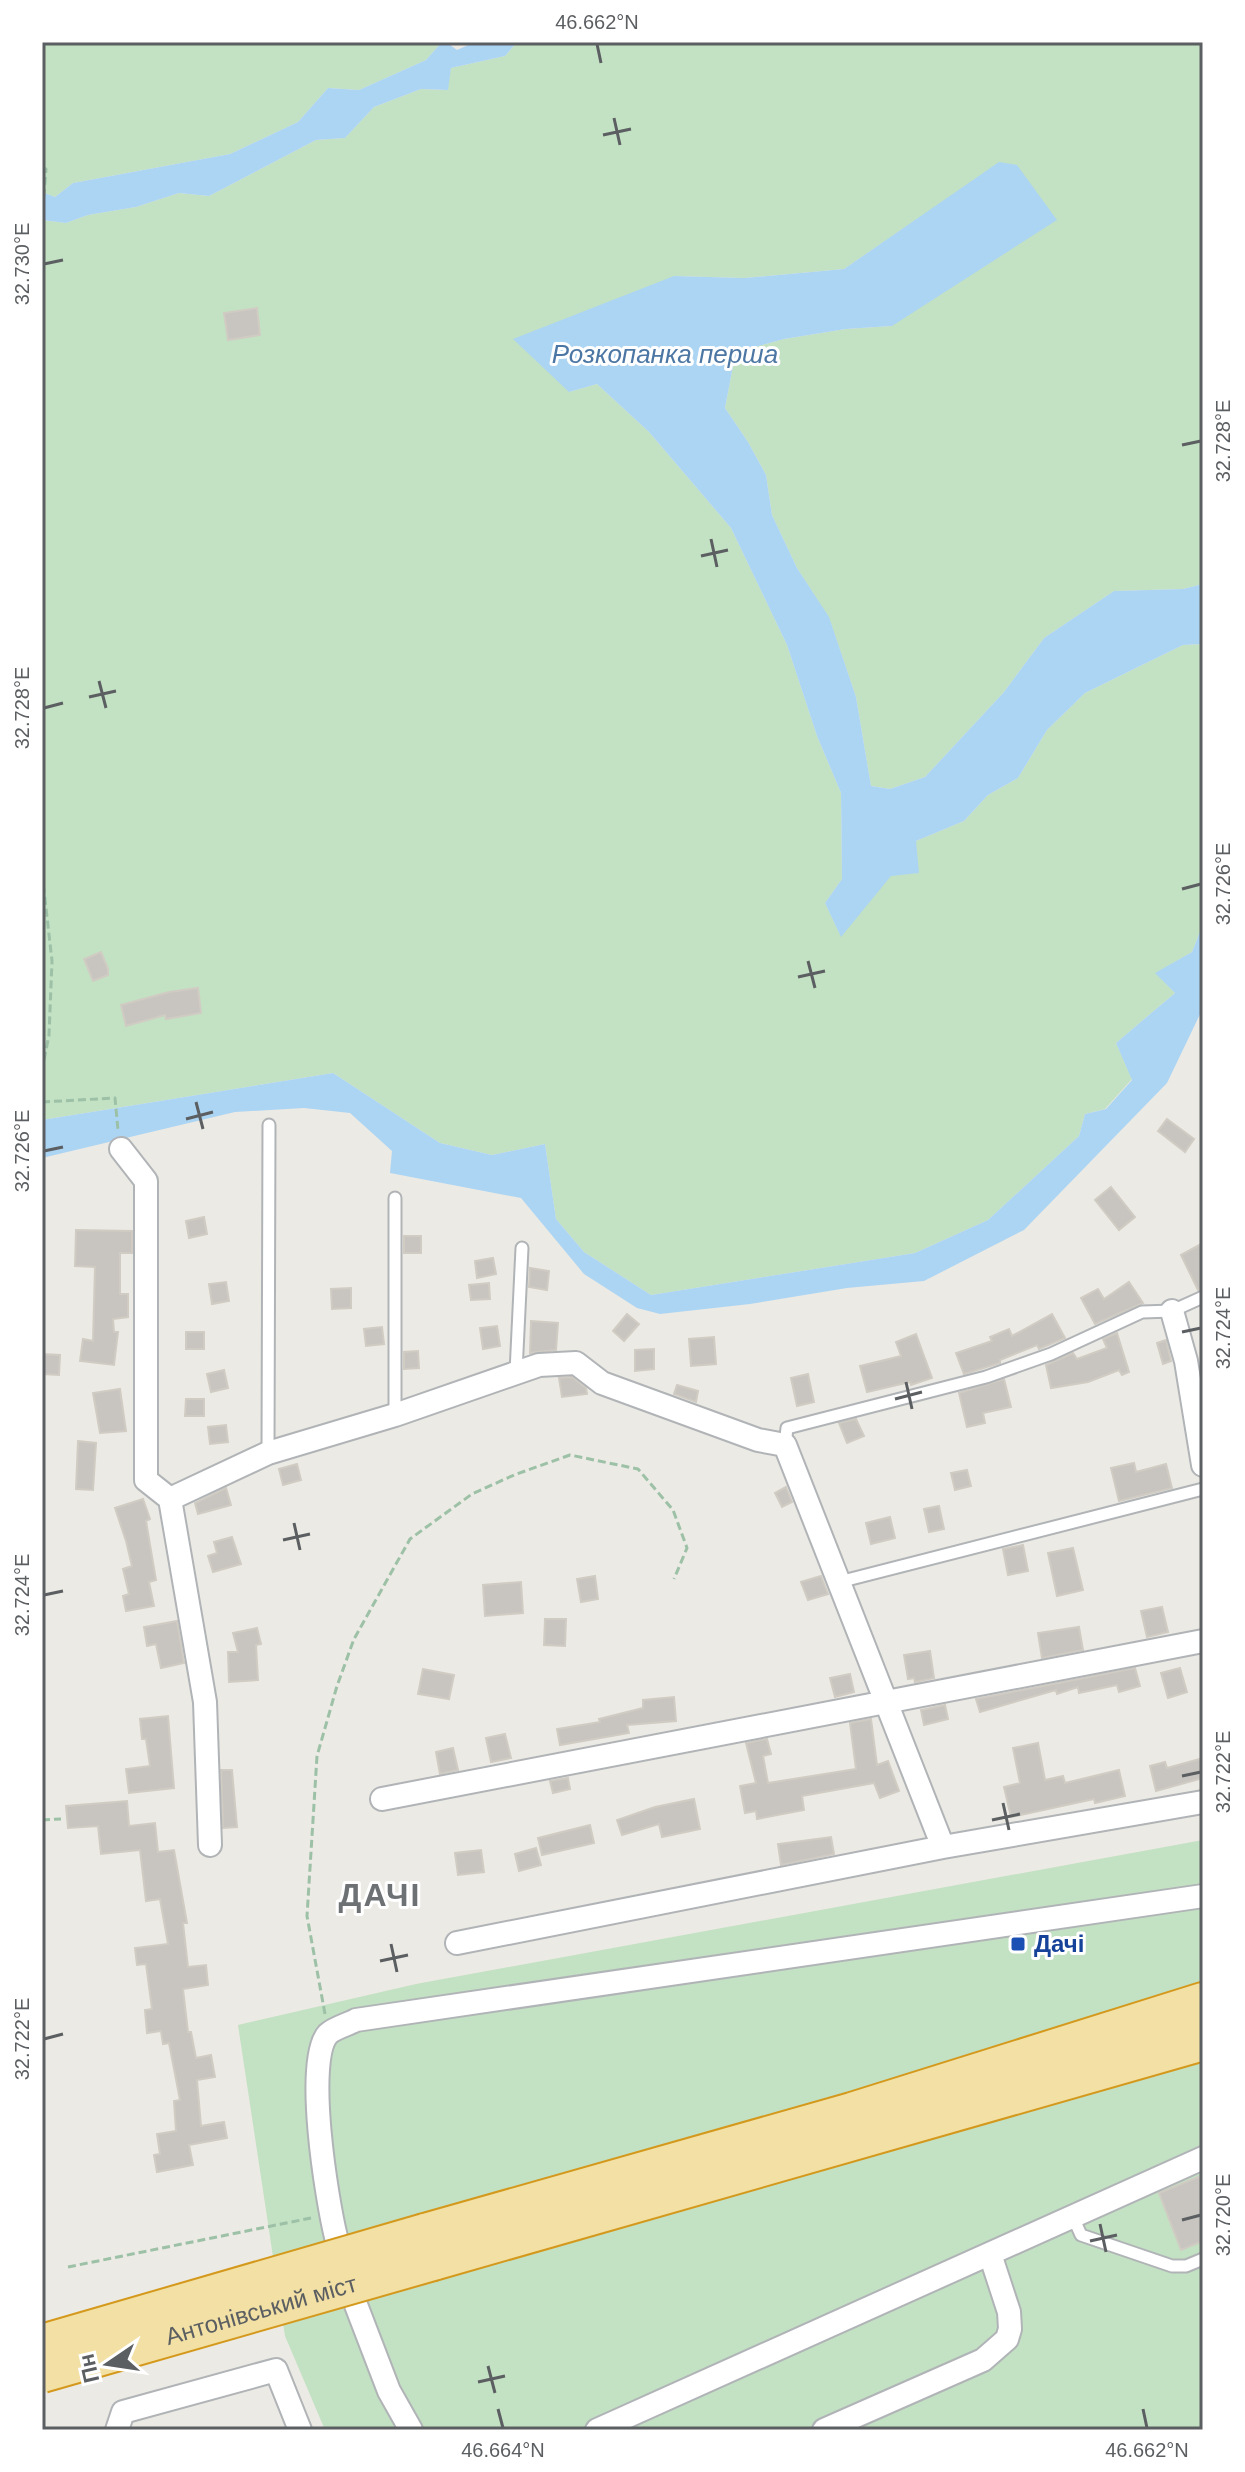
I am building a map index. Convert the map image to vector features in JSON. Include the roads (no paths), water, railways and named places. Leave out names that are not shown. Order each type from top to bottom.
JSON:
[{"type":"highway","points":[[429,2247],[1203,2002]]},
{"type":"highway","points":[[429,2247],[1203,2041]]},
{"type":"highway","name":"Антонівський міст","points":[[42,2344],[429,2247]]},
{"type":"highway","name":"Антонівський міст","points":[[42,2373],[429,2247]]},
{"type":"street","points":[[121,1149],[146,1181],[146,1480],[170,1499],[205,1702],[210,1845]]},
{"type":"street","points":[[1172,1311],[1186,1361],[1203,1465]]},
{"type":"street","points":[[170,1499],[268,1453],[395,1415],[539,1365],[576,1363],[602,1383],[758,1440],[785,1445],[943,1847]]},
{"type":"street","points":[[382,1799],[1203,1641]]},
{"type":"street","points":[[457,1943],[943,1847],[1203,1802]]},
{"type":"street","points":[[336,2237],[317,2094],[318,2058],[328,2033],[356,2020],[1203,1896]]},
{"type":"street","points":[[597,2430],[1203,2158]]},
{"type":"street","points":[[824,2430],[983,2360],[1007,2339],[1009,2312],[990,2254]]},
{"type":"street","points":[[356,2305],[389,2391],[411,2430]]},
{"type":"street","points":[[117,2430],[123,2412],[276,2370],[300,2430]]},
{"type":"lane","points":[[268,1453],[269,1125]]},
{"type":"lane","points":[[395,1198],[395,1415]]},
{"type":"lane","points":[[516,1372],[522,1248]]},
{"type":"lane","points":[[785,1445],[787,1428],[986,1377],[1051,1354],[1142,1312],[1172,1311],[1203,1297]]},
{"type":"lane","points":[[839,1582],[1203,1489]]},
{"type":"lane","points":[[1073,2217],[1081,2235],[1172,2266],[1186,2266],[1203,2259]]},
{"type":"water","points":[[442,42],[457,50],[475,42],[517,42],[505,56],[451,68],[448,90],[421,89],[374,107],[345,138],[316,140],[209,196],[179,193],[136,207],[88,215],[66,223],[42,220],[42,192],[55,197],[73,183],[230,154],[298,122],[328,88],[359,90],[426,60]]},
{"type":"water","name":"Розкопанка перша","points":[[999,162],[1017,165],[1057,220],[892,326],[846,329],[784,339],[744,350],[733,366],[725,408],[766,475],[772,515],[797,568],[829,617],[856,697],[871,786],[890,789],[925,777],[1004,692],[1044,638],[1114,591],[1183,589],[1203,584],[1203,644],[1183,645],[1085,693],[1047,730],[1018,778],[988,795],[964,821],[916,841],[919,873],[891,876],[841,937],[825,903],[842,879],[841,793],[817,736],[787,645],[731,528],[649,432],[597,384],[569,392],[513,339],[674,276],[744,278],[844,269]]},
{"type":"water","points":[[1203,924],[1203,1008],[1167,1083],[1024,1230],[924,1281],[847,1288],[750,1304],[660,1314],[637,1308],[584,1274],[521,1198],[390,1173],[392,1151],[350,1113],[304,1108],[235,1112],[42,1158],[42,1120],[333,1073],[440,1143],[492,1155],[545,1144],[556,1219],[584,1252],[651,1295],[915,1253],[988,1220],[1079,1136],[1085,1114],[1106,1109],[1132,1080],[1116,1043],[1175,993],[1155,973],[1192,952]]},
{"type":"place","name":"Дачі","points":[[1018,1944]]},
{"type":"district","name":"ДАЧІ","points":[[380,1895]]}]
